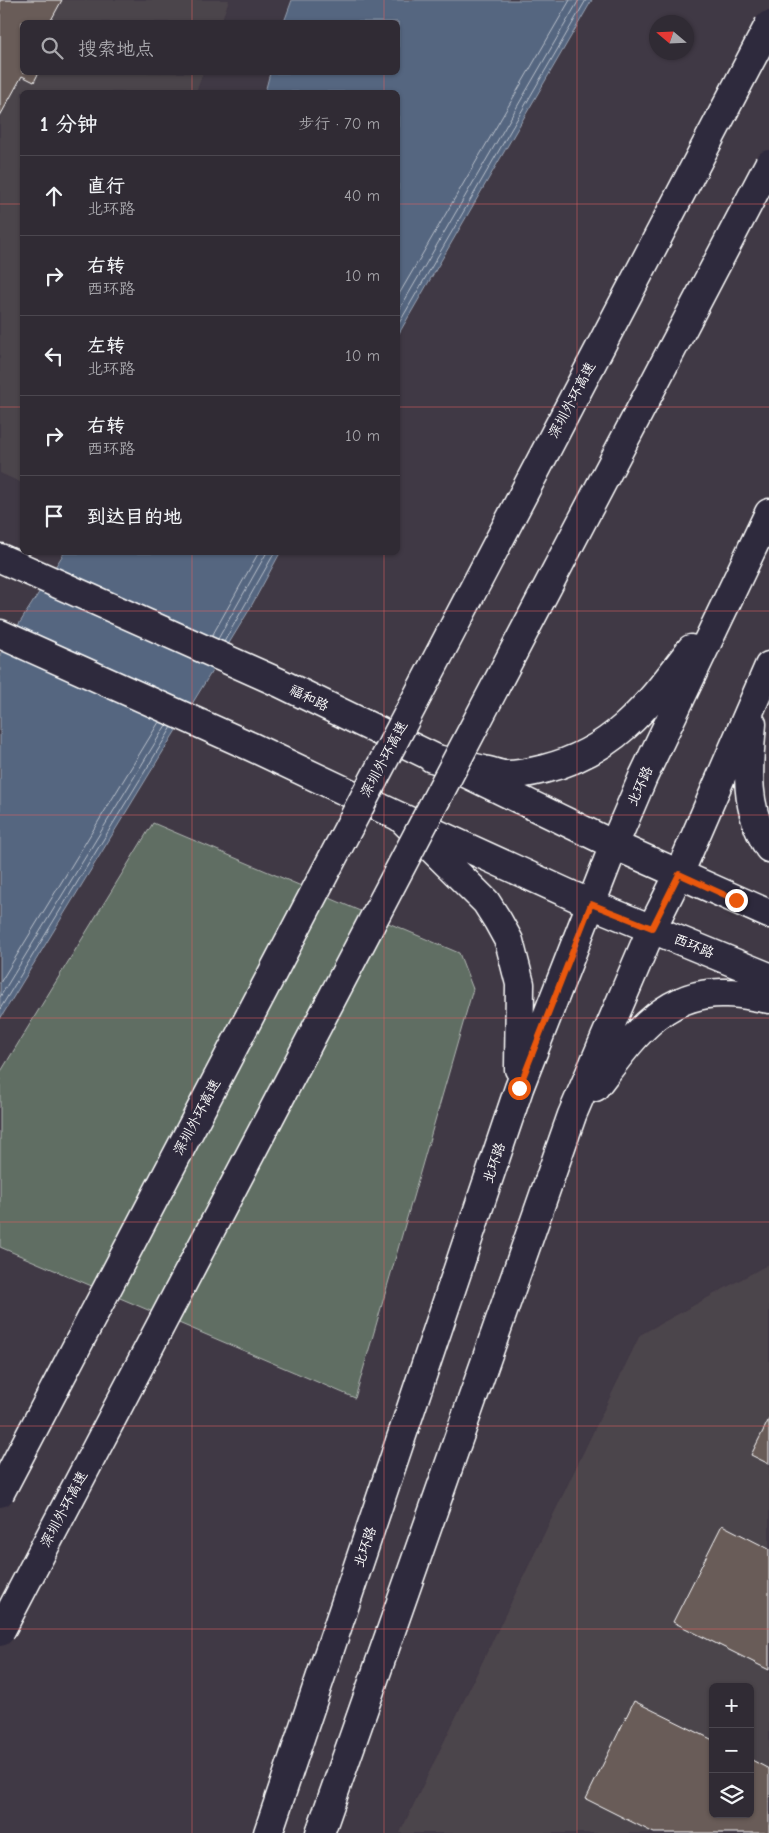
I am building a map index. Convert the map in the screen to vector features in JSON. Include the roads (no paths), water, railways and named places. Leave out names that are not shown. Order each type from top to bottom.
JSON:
[{"type":"main road","name":"深圳外环高速","points":[[0,1493],[769,25]]},
{"type":"main road","name":"深圳外环高速","points":[[0,1632],[769,164]]},
{"type":"main road","name":"北环路","points":[[268,1833],[519,1088],[614,845],[643,777],[769,513]]},
{"type":"main road","name":"福和路","points":[[0,558],[280,683],[432,758],[679,874]]},
{"type":"main road","points":[[432,758],[506,775],[557,766],[581,756],[625,728],[644,710],[725,604]]},
{"type":"main road","points":[[0,634],[252,747],[591,904]]},
{"type":"main road","points":[[320,1833],[572,1115],[652,928],[679,874],[769,666]]},
{"type":"main road","points":[[755,699],[748,770],[749,795],[755,820],[769,848]]},
{"type":"main road","points":[[400,817],[486,902],[509,941],[516,962],[520,984],[519,1088]]},
{"type":"main road","points":[[679,874],[769,914]]},
{"type":"main road","name":"西环路","points":[[591,904],[769,977]]},
{"type":"main road","points":[[572,1115],[639,1031],[657,1014],[678,1002],[702,995],[727,993],[769,999]]},
{"type":"water","points":[[292,0],[592,0],[400,332],[400,90],[266,90],[269,75],[400,75],[400,20],[285,20]]},
{"type":"water","points":[[63,555],[279,555],[248,612],[0,1019],[0,654]]}]
